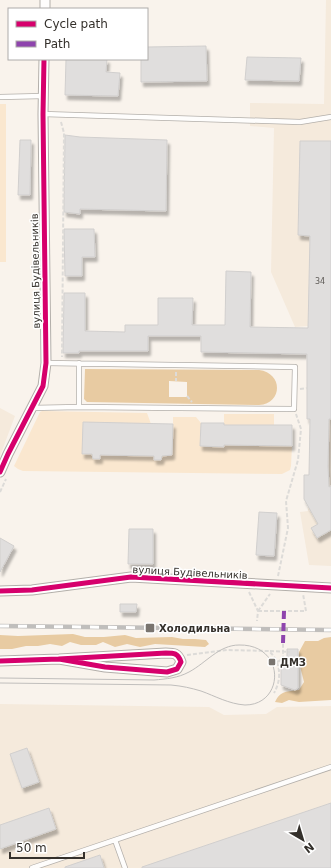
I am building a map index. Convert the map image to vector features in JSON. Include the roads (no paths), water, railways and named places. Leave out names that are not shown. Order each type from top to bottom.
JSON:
[{"type":"street","name":"вулиця Будівельників","points":[[0,472],[43,386],[46,363],[43,114],[44,60]]},
{"type":"street","name":"вулиця Будівельників","points":[[0,591],[32,590],[131,577],[331,588]]},
{"type":"street","points":[[0,660],[59,659],[175,653],[179,656],[181,662],[177,669],[167,672],[105,667],[59,659]]},
{"type":"lane","points":[[0,97],[43,96]]},
{"type":"lane","points":[[43,114],[300,122],[331,117]]},
{"type":"lane","points":[[32,408],[294,409],[295,367],[46,363]]},
{"type":"lane","points":[[79,363],[79,407]]},
{"type":"lane","points":[[32,868],[331,767]]},
{"type":"lane","points":[[115,840],[125,868]]},
{"type":"tram line","points":[[0,678],[167,679],[185,674],[225,648],[239,645],[254,647],[265,654],[272,664],[275,675],[273,686],[268,695],[258,702],[245,705],[228,701],[201,691],[171,685],[0,683]]},
{"type":"railway","points":[[0,626],[331,630]]},
{"type":"place","name":"Холодильна","points":[[150,628]]},
{"type":"place","name":"ДМЗ","points":[[272,662]]}]
